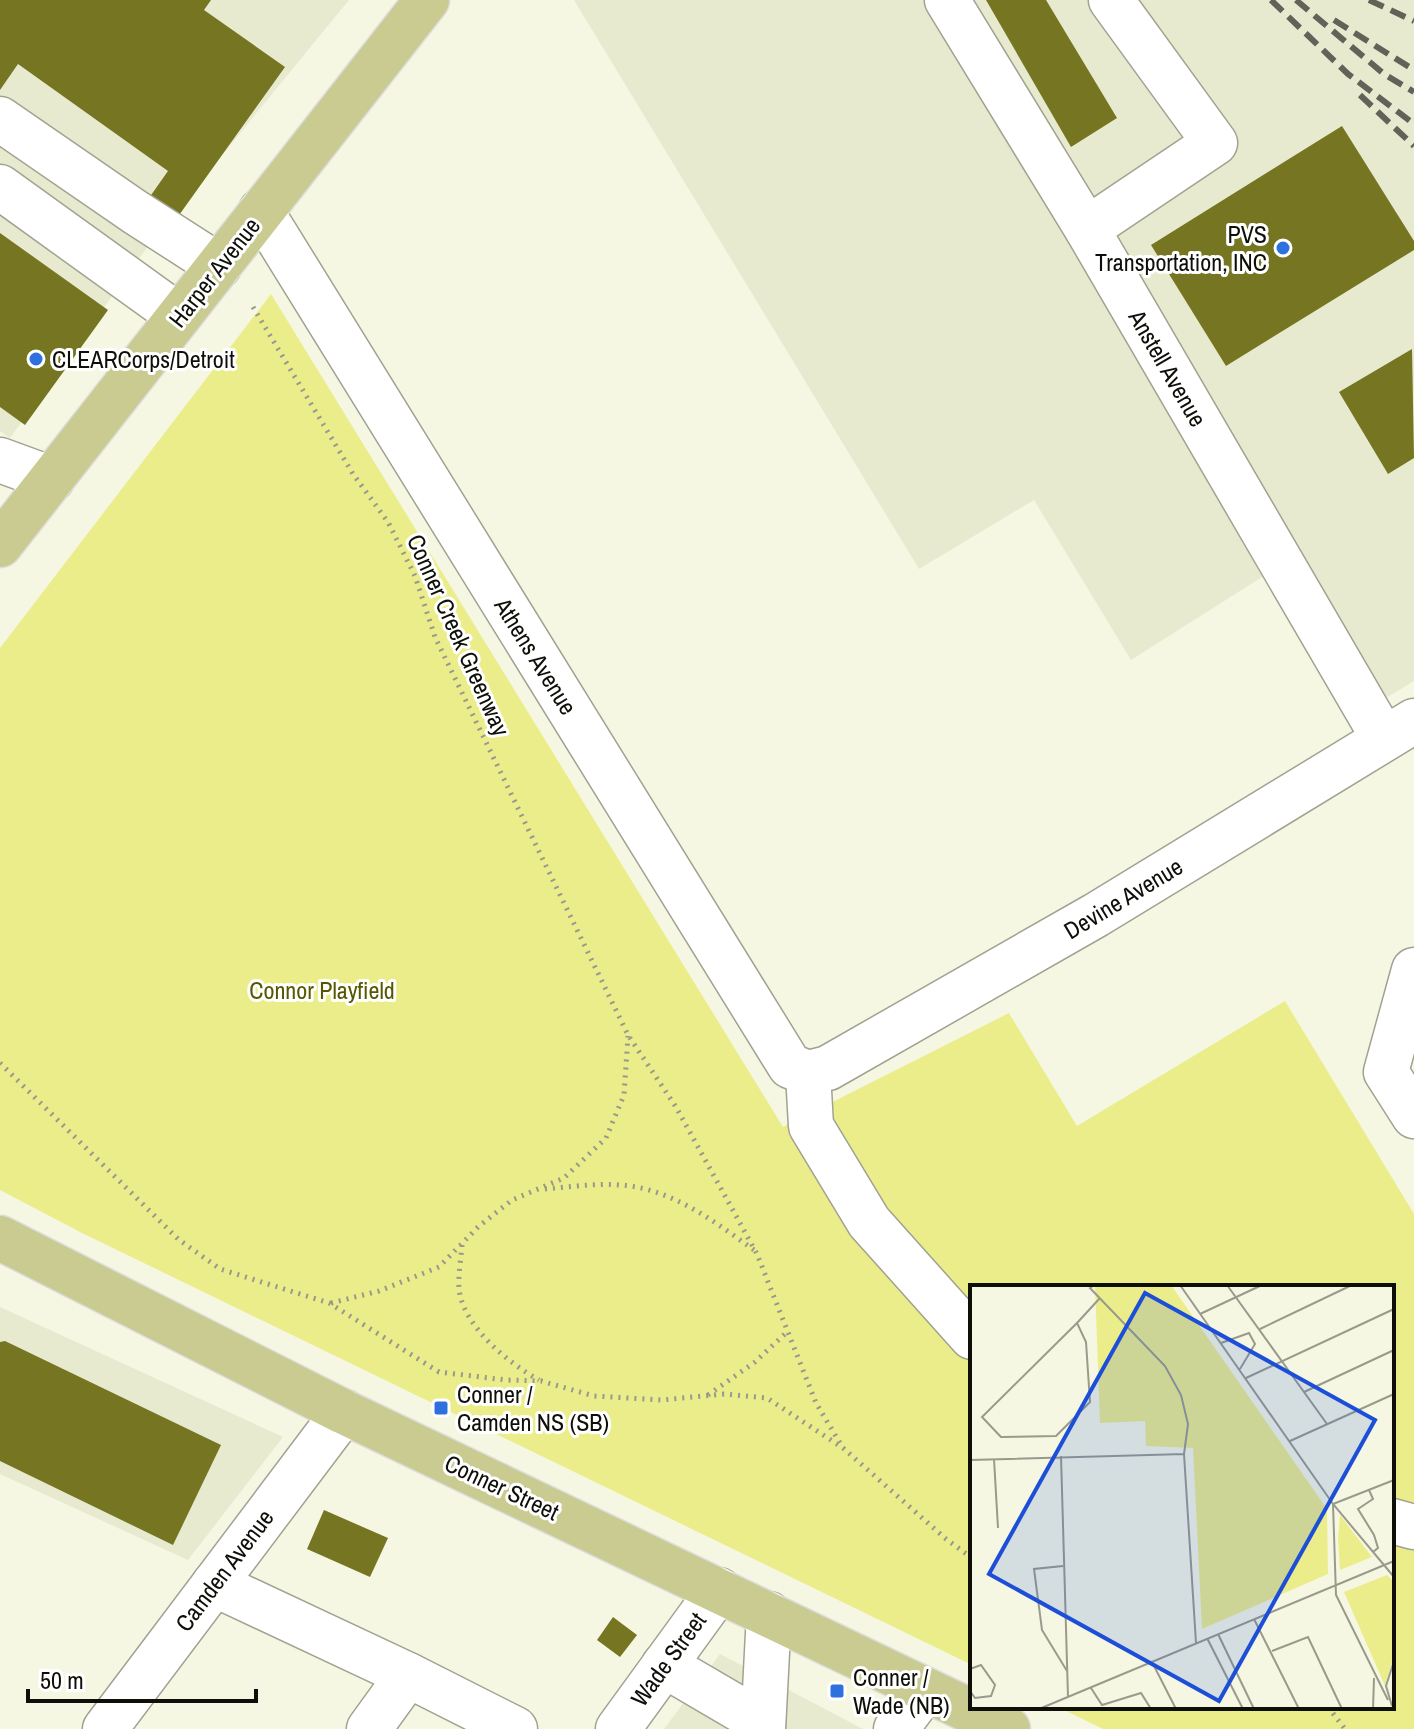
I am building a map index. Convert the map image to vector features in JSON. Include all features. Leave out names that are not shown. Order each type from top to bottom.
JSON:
[{"type":"main road","name":"Harper Avenue","points":[[0,545],[219,266],[415,5]]},
{"type":"main road","name":"Conner Street","points":[[0,1238],[344,1412],[1008,1729]]},
{"type":"street","name":"Anstell Avenue","points":[[947,0],[1399,730]]},
{"type":"street","points":[[1087,229],[1215,143],[1111,0]]},
{"type":"street","points":[[0,119],[219,266]]},
{"type":"street","points":[[0,187],[179,316]]},
{"type":"street","name":"Athens Avenue","points":[[261,211],[790,1066],[818,1070]]},
{"type":"street","points":[[0,460],[52,479]]},
{"type":"street","name":"Devine Avenue","points":[[818,1070],[1096,915],[1399,730]]},
{"type":"street","points":[[1414,970],[1386,1072],[1414,1116]]},
{"type":"street","points":[[818,1070],[811,1126],[869,1222],[970,1335]]},
{"type":"street","name":"Camden Avenue","points":[[105,1729],[344,1412]]},
{"type":"street","points":[[1394,1522],[1414,1527]]},
{"type":"street","points":[[214,1584],[515,1729]]},
{"type":"street","name":"Wade Street","points":[[618,1729],[719,1590]]},
{"type":"street","points":[[664,1665],[763,1726],[769,1614]]},
{"type":"street","points":[[369,1729],[408,1675]]},
{"type":"street","points":[[896,1729],[925,1690]]},
{"type":"path","name":"Conner Creek Greenway","points":[[253,307],[353,474],[388,522],[415,576],[435,637],[628,1035],[676,1107],[755,1250],[816,1403],[843,1448]]},
{"type":"path","name":"Conner Creek Greenway","points":[[329,1303],[379,1291],[439,1267],[512,1200],[564,1178],[606,1138],[624,1095],[628,1035]]},
{"type":"path","name":"Conner Creek Greenway","points":[[0,1063],[178,1239],[220,1269],[329,1303],[439,1372],[541,1381]]},
{"type":"path","name":"Conner Creek Greenway","points":[[539,1189],[622,1185],[666,1195],[708,1218],[755,1250]]},
{"type":"path","name":"Conner Creek Greenway","points":[[462,1244],[459,1289],[466,1315],[516,1367],[541,1381],[594,1396],[662,1400],[724,1394],[767,1398],[843,1448],[970,1557]]},
{"type":"path","name":"Conner Creek Greenway","points":[[708,1395],[755,1362],[788,1330]]},
{"type":"path","points":[[1330,1709],[1345,1729]]},
{"type":"shaded area","points":[[0,0],[349,0],[151,242],[10,438],[0,431]]},
{"type":"shaded area","points":[[574,0],[1414,0],[1414,681],[1384,699],[1297,555],[1131,660],[1034,500],[919,569]]},
{"type":"shaded area","points":[[0,1307],[283,1437],[188,1560],[0,1474]]},
{"type":"shaded area","points":[[720,1654],[863,1729],[664,1729]]},
{"type":"green space","name":"Connor Playfield","points":[[271,294],[783,1127],[1009,1013],[1077,1126],[1285,1001],[1414,1214],[1414,1729],[1103,1729],[1062,1709],[1394,1709],[1394,1285],[970,1285],[970,1664],[82,1233],[0,1190],[0,648]]},
{"type":"building","points":[[0,0],[211,0],[204,10],[285,67],[177,218],[149,198],[168,171],[18,64],[0,90]]},
{"type":"building","points":[[986,0],[1046,0],[1117,118],[1071,147]]},
{"type":"building","name":"PVS Transportation, INC","points":[[1342,126],[1414,241],[1414,250],[1226,366],[1151,245]]},
{"type":"building","name":"CLEARCorps/Detroit","points":[[0,233],[108,310],[25,425],[0,407]]},
{"type":"building","points":[[1412,349],[1414,458],[1388,474],[1339,392]]},
{"type":"building","points":[[5,1341],[221,1445],[173,1545],[0,1461],[0,1342]]},
{"type":"building","points":[[324,1510],[388,1538],[370,1577],[307,1549]]},
{"type":"building","points":[[613,1617],[637,1635],[620,1657],[597,1640]]},
{"type":"railway","points":[[1271,0],[1348,74],[1414,124]]},
{"type":"railway","points":[[1296,0],[1384,74],[1414,92]]},
{"type":"railway","points":[[1369,0],[1414,21]]},
{"type":"railway","points":[[1334,20],[1414,70]]},
{"type":"railway","points":[[1360,95],[1414,146]]},
{"type":"place","name":"PVS Transportation, INC","points":[[1283,248]]},
{"type":"place","name":"CLEARCorps/Detroit","points":[[36,359]]},
{"type":"place","name":"Conner / Camden NS (SB)","points":[[441,1408]]},
{"type":"place","name":"Conner / Wade (NB)","points":[[837,1691]]}]
